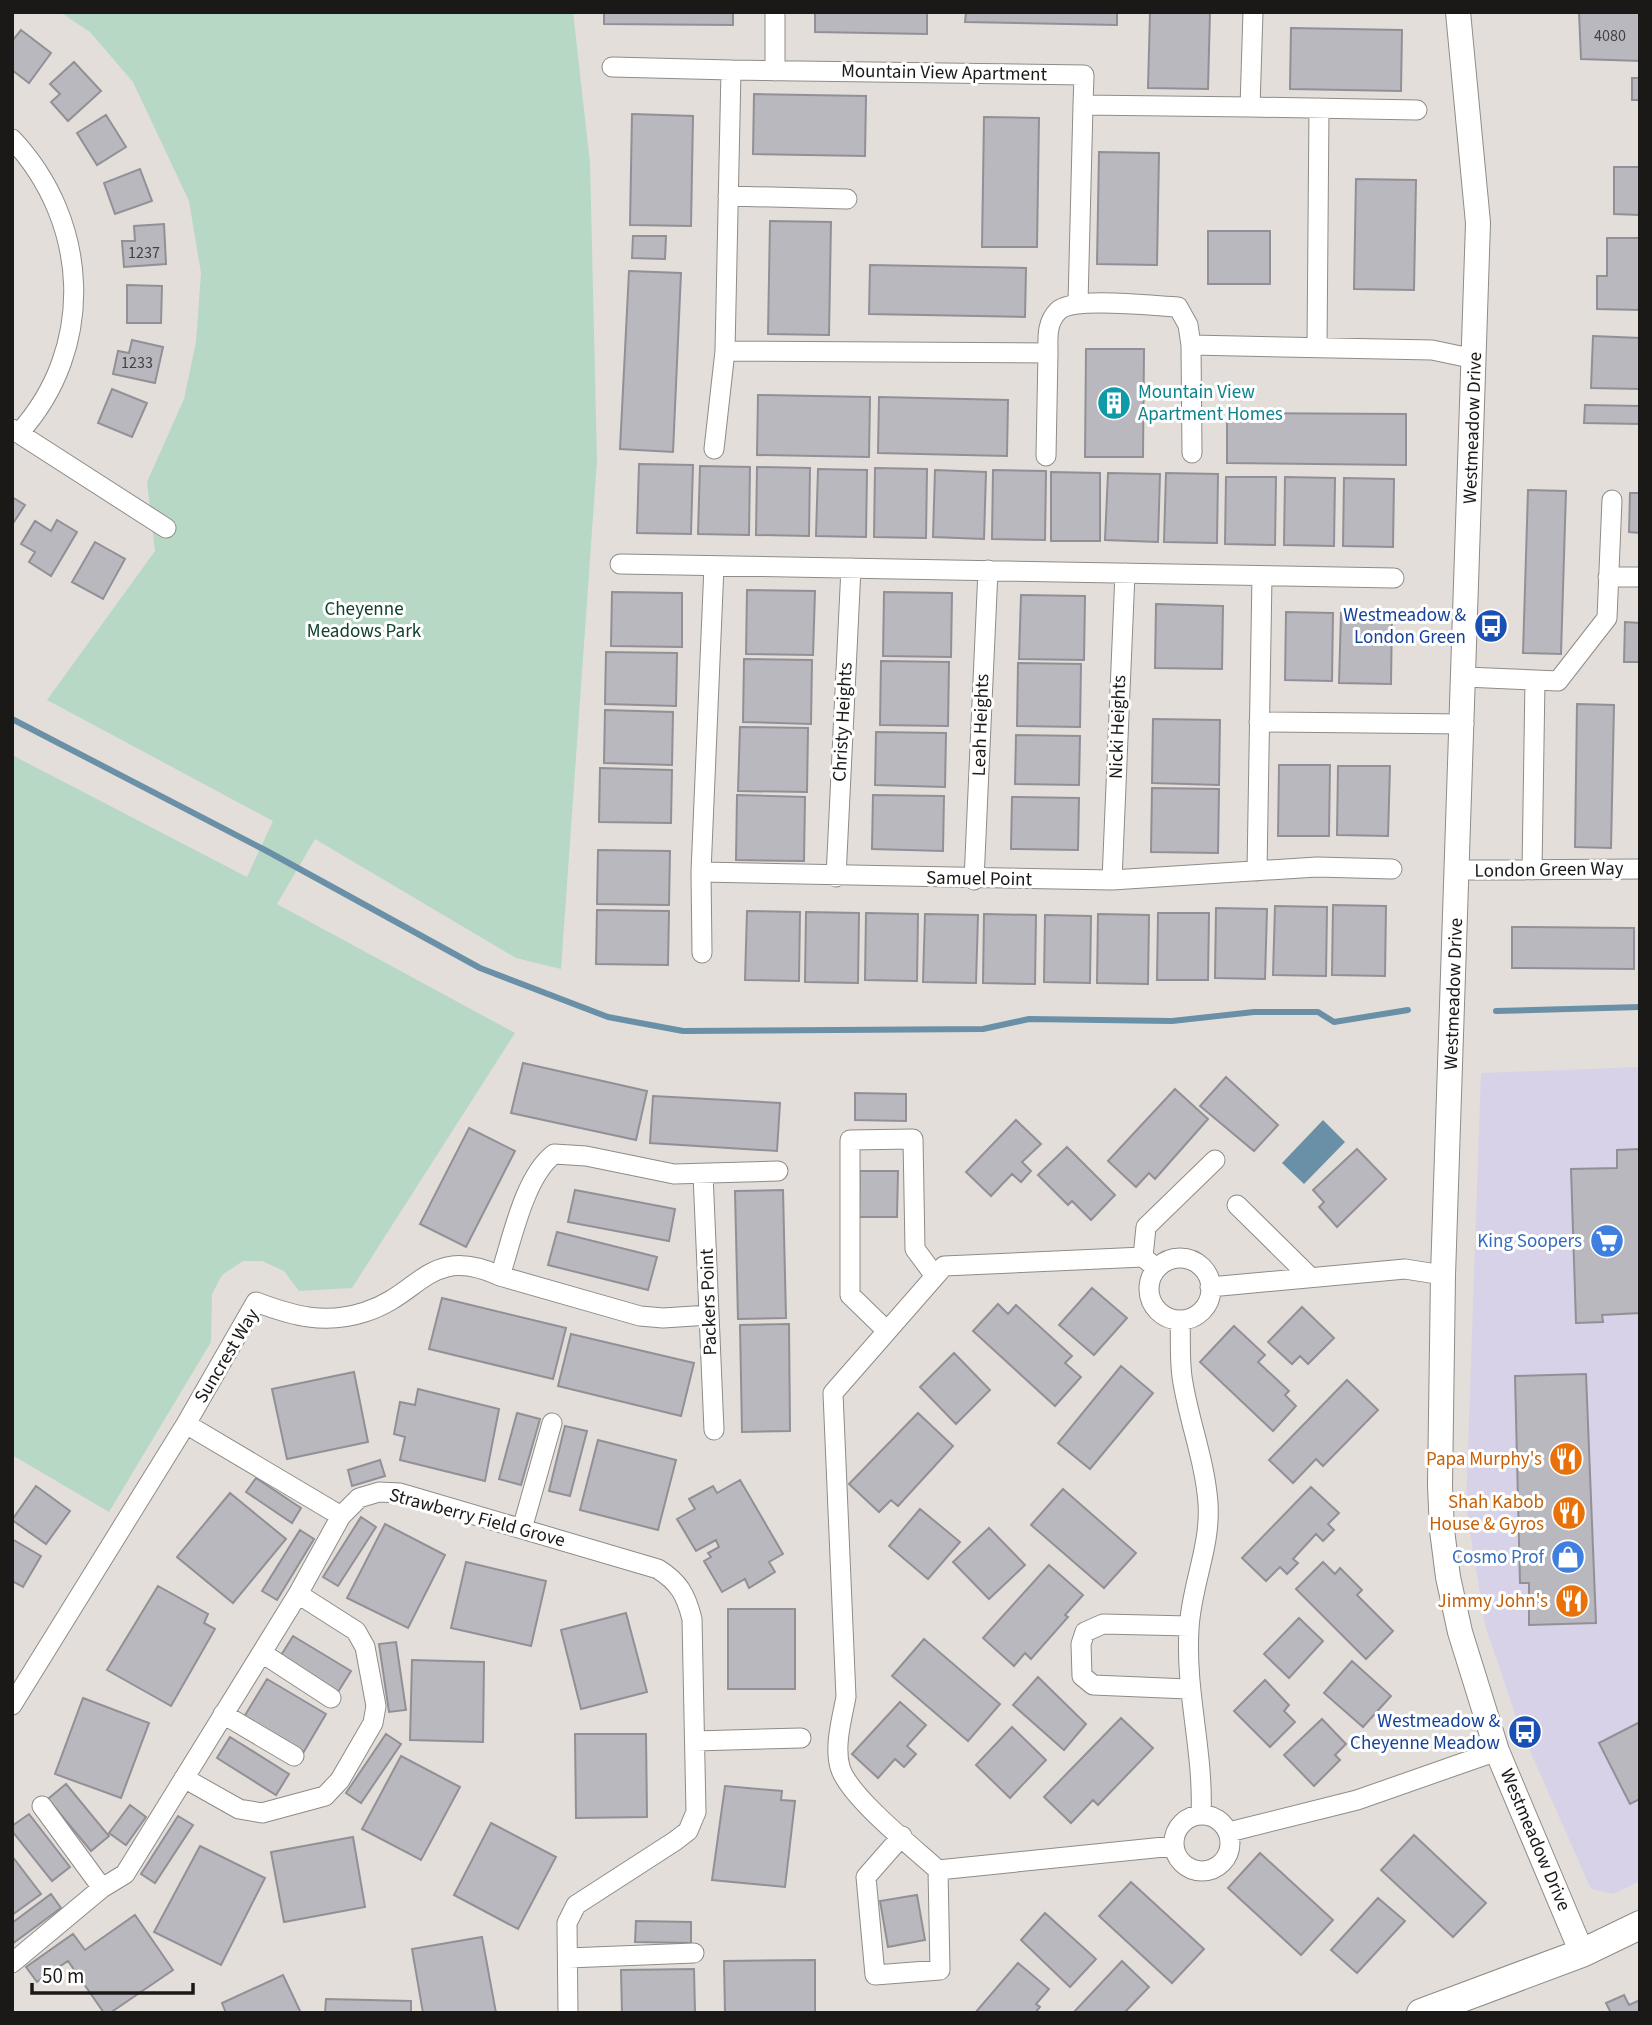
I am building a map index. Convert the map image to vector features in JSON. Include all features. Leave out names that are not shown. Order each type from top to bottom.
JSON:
[{"type":"main road","points":[[1421,2013],[1582,1953],[1640,1925]]},
{"type":"street","points":[[775,12],[775,71]]},
{"type":"street","points":[[1250,107],[1253,12]]},
{"type":"street","name":"Westmeadow Drive","points":[[1458,12],[1478,223],[1464,724],[1443,1275],[1440,1486],[1447,1577],[1460,1632],[1497,1751],[1582,1953]]},
{"type":"street","name":"Mountain View Apartment","points":[[612,67],[1084,75],[1077,303]]},
{"type":"street","points":[[714,449],[725,351],[731,70]]},
{"type":"street","points":[[1083,105],[1417,110]]},
{"type":"street","points":[[1317,347],[1319,108]]},
{"type":"street","points":[[12,139],[44,182],[58,212],[70,252],[74,292],[73,327],[63,364],[40,410],[16,431],[166,528]]},
{"type":"street","points":[[728,196],[847,198]]},
{"type":"street","points":[[1046,456],[1049,326],[1059,310],[1077,303],[1178,307],[1188,325],[1191,345],[1192,453]]},
{"type":"street","points":[[1191,345],[1432,350],[1475,359]]},
{"type":"street","points":[[725,351],[1048,353]]},
{"type":"street","points":[[1465,677],[1558,681],[1607,618],[1612,500]]},
{"type":"street","points":[[620,564],[1394,578]]},
{"type":"street","points":[[702,953],[701,872],[714,566]]},
{"type":"street","name":"Christy Heights","points":[[836,877],[851,568]]},
{"type":"street","name":"Leah Heights","points":[[975,880],[988,570]]},
{"type":"street","name":"Nicki Heights","points":[[1112,880],[1125,573]]},
{"type":"street","points":[[1257,871],[1262,576]]},
{"type":"street","points":[[1608,577],[1640,577]]},
{"type":"street","points":[[1532,870],[1535,680]]},
{"type":"street","points":[[1259,722],[1464,724]]},
{"type":"street","name":"Samuel Point","points":[[701,872],[975,880],[1112,880],[1317,867],[1392,869]]},
{"type":"street","name":"London Green Way","points":[[1459,870],[1640,869]]},
{"type":"street","points":[[887,1331],[850,1295],[850,1140],[913,1139],[915,1249],[935,1276]]},
{"type":"street","points":[[500,1276],[532,1183],[542,1163],[554,1154],[586,1156],[674,1174],[778,1171]]},
{"type":"street","points":[[902,1836],[866,1877],[875,1975],[940,1970],[938,1870],[902,1836],[852,1789],[840,1767],[840,1729],[846,1697],[834,1393],[944,1266],[1150,1263],[1189,1259],[1206,1272],[1210,1287],[1208,1301],[1203,1310],[1194,1316],[1180,1320],[1165,1316],[1151,1301],[1150,1263],[1146,1227],[1215,1160]]},
{"type":"street","name":"Packers Point","points":[[703,1174],[714,1430]]},
{"type":"street","points":[[1237,1205],[1309,1276]]},
{"type":"street","name":"Suncrest Way","points":[[12,1705],[186,1424],[256,1302],[297,1318],[343,1317],[378,1307],[436,1269],[458,1264],[480,1267],[500,1276],[640,1316],[663,1318],[709,1315]]},
{"type":"street","points":[[1210,1287],[1405,1269],[1443,1275]]},
{"type":"street","points":[[1180,1320],[1183,1382],[1204,1468],[1208,1504],[1208,1543],[1189,1626],[1188,1689],[1201,1782],[1201,1815]]},
{"type":"street","points":[[522,1529],[552,1423]]},
{"type":"street","points":[[186,1424],[341,1516]]},
{"type":"street","name":"Strawberry Field Grove","points":[[12,1963],[102,1888],[125,1874],[298,1594],[341,1516],[359,1498],[379,1492],[400,1493],[658,1569],[676,1580],[687,1598],[692,1619],[696,1812],[688,1830],[576,1905],[567,1923],[568,2013]]},
{"type":"street","points":[[184,1778],[239,1809],[262,1813],[325,1796],[340,1780],[373,1723],[376,1706],[365,1647],[356,1631],[298,1594]]},
{"type":"street","points":[[1188,1689],[1093,1685],[1082,1676],[1082,1644],[1085,1632],[1103,1624],[1189,1626]]},
{"type":"street","points":[[262,1653],[331,1698]]},
{"type":"street","points":[[223,1714],[294,1756]]},
{"type":"street","points":[[695,1741],[802,1738]]},
{"type":"street","points":[[1229,1832],[1357,1801],[1497,1751]]},
{"type":"street","points":[[42,1806],[102,1888]]},
{"type":"street","points":[[1201,1815],[1218,1819],[1229,1832],[1231,1841],[1226,1859],[1210,1870],[1191,1869],[1177,1855],[1174,1846],[1179,1827],[1185,1820],[1201,1815]]},
{"type":"street","points":[[938,1870],[1174,1846]]},
{"type":"street","points":[[568,1958],[694,1953]]},
{"type":"shaded area","points":[[1640,1067],[1640,1881],[1613,1894],[1591,1889],[1519,1726],[1485,1625],[1466,1506],[1481,1073]]},
{"type":"green space","name":"Cheyenne Meadows Park","points":[[60,12],[573,12],[590,163],[597,460],[561,969],[516,958],[315,839],[277,904],[515,1033],[352,1288],[299,1291],[284,1271],[262,1261],[243,1261],[222,1275],[212,1294],[211,1342],[109,1512],[12,1455],[12,755],[247,877],[273,821],[47,700],[155,551],[147,482],[184,399],[196,342],[201,273],[189,201],[133,82],[90,32]]},
{"type":"water","points":[[1323,1120],[1345,1142],[1304,1184],[1282,1163]]},
{"type":"building","points":[[604,12],[733,12],[733,25],[604,24]]},
{"type":"building","points":[[815,12],[927,12],[927,34],[815,32]]},
{"type":"building","points":[[966,12],[1117,12],[1117,25],[965,22]]},
{"type":"building","points":[[1150,12],[1210,12],[1208,89],[1148,88]]},
{"type":"building","points":[[1579,12],[1640,13],[1640,61],[1581,59]]},
{"type":"building","points":[[1291,28],[1402,30],[1401,91],[1290,89]]},
{"type":"building","points":[[21,30],[51,53],[29,83],[12,70],[12,41]]},
{"type":"building","points":[[74,62],[101,91],[68,121],[51,102],[60,94],[50,84]]},
{"type":"building","points":[[1632,78],[1640,78],[1640,100],[1632,100]]},
{"type":"building","points":[[754,94],[866,96],[865,156],[753,154]]},
{"type":"building","points":[[632,114],[693,116],[691,226],[630,225]]},
{"type":"building","points":[[106,115],[126,147],[97,165],[77,133]]},
{"type":"building","points":[[984,117],[1039,118],[1037,247],[982,247]]},
{"type":"building","points":[[1099,152],[1159,153],[1157,265],[1097,264]]},
{"type":"building","points":[[1614,167],[1640,167],[1640,215],[1614,214]]},
{"type":"building","points":[[140,169],[152,201],[115,214],[104,183]]},
{"type":"building","points":[[1356,179],[1416,180],[1414,290],[1354,289]]},
{"type":"building","points":[[770,221],[831,222],[829,335],[768,334]]},
{"type":"building","points":[[164,224],[166,264],[124,267],[122,241],[135,241],[134,226]]},
{"type":"building","points":[[1208,231],[1270,231],[1270,284],[1208,284]]},
{"type":"building","points":[[633,236],[666,236],[665,259],[632,258]]},
{"type":"building","points":[[1607,238],[1640,238],[1640,310],[1597,309],[1597,276],[1607,276]]},
{"type":"building","points":[[870,265],[1026,268],[1025,317],[869,314]]},
{"type":"building","points":[[629,271],[681,273],[673,452],[620,449]]},
{"type":"building","points":[[127,285],[162,286],[161,323],[127,323]]},
{"type":"building","points":[[1593,336],[1640,338],[1640,389],[1591,388]]},
{"type":"building","points":[[132,340],[163,347],[155,383],[113,374],[118,351],[129,353]]},
{"type":"building","name":"Mountain View Apartment Homes","points":[[1086,349],[1144,349],[1143,457],[1085,457]]},
{"type":"building","points":[[112,389],[147,403],[132,437],[98,423]]},
{"type":"building","points":[[758,395],[870,397],[869,457],[757,455]]},
{"type":"building","points":[[879,397],[1008,400],[1007,456],[878,453]]},
{"type":"building","points":[[1585,405],[1640,406],[1640,424],[1584,423]]},
{"type":"building","points":[[1227,413],[1406,414],[1406,465],[1227,463]]},
{"type":"building","points":[[639,464],[693,465],[691,534],[637,533]]},
{"type":"building","points":[[700,466],[750,467],[749,535],[698,534]]},
{"type":"building","points":[[757,467],[810,468],[809,536],[756,535]]},
{"type":"building","points":[[875,468],[927,469],[926,538],[874,537]]},
{"type":"building","points":[[818,469],[867,470],[866,537],[816,536]]},
{"type":"building","points":[[935,470],[986,472],[984,539],[933,537]]},
{"type":"building","points":[[993,470],[1046,471],[1045,540],[992,539]]},
{"type":"building","points":[[1051,472],[1100,473],[1100,541],[1051,541]]},
{"type":"building","points":[[1108,473],[1160,474],[1158,542],[1105,540]]},
{"type":"building","points":[[1166,473],[1218,474],[1217,543],[1164,542]]},
{"type":"building","points":[[1226,477],[1276,477],[1275,545],[1225,544]]},
{"type":"building","points":[[1285,477],[1335,478],[1334,546],[1284,545]]},
{"type":"building","points":[[1344,478],[1394,479],[1393,547],[1343,546]]},
{"type":"building","points":[[1528,490],[1566,491],[1561,654],[1523,653]]},
{"type":"building","points":[[1630,493],[1640,493],[1640,533],[1629,532]]},
{"type":"building","points":[[12,497],[25,505],[12,525]]},
{"type":"building","points":[[57,520],[77,532],[51,576],[29,562],[35,552],[21,544],[35,521],[51,531]]},
{"type":"building","points":[[95,542],[125,559],[103,599],[72,582]]},
{"type":"building","points":[[747,590],[815,591],[813,655],[746,654]]},
{"type":"building","points":[[612,592],[682,593],[682,647],[611,646]]},
{"type":"building","points":[[884,592],[952,593],[951,657],[883,656]]},
{"type":"building","points":[[1021,595],[1085,596],[1084,660],[1019,659]]},
{"type":"building","points":[[1156,604],[1223,606],[1222,669],[1155,668]]},
{"type":"building","points":[[1286,612],[1333,613],[1332,681],[1285,680]]},
{"type":"building","points":[[1341,613],[1392,614],[1391,684],[1339,683]]},
{"type":"building","points":[[1625,622],[1640,623],[1640,662],[1624,662]]},
{"type":"building","points":[[606,652],[677,653],[676,706],[605,704]]},
{"type":"building","points":[[744,659],[812,660],[811,724],[743,722]]},
{"type":"building","points":[[881,661],[949,662],[948,726],[880,725]]},
{"type":"building","points":[[1018,663],[1081,664],[1080,727],[1017,726]]},
{"type":"building","points":[[1577,704],[1614,705],[1611,848],[1575,847]]},
{"type":"building","points":[[605,710],[673,712],[672,765],[604,763]]},
{"type":"building","points":[[1153,719],[1220,720],[1219,785],[1152,783]]},
{"type":"building","points":[[740,727],[808,728],[807,792],[738,791]]},
{"type":"building","points":[[876,732],[946,733],[945,787],[875,785]]},
{"type":"building","points":[[1016,735],[1080,736],[1079,785],[1015,784]]},
{"type":"building","points":[[1279,765],[1330,765],[1329,836],[1278,836]]},
{"type":"building","points":[[1338,766],[1390,766],[1388,836],[1337,835]]},
{"type":"building","points":[[600,768],[672,770],[671,823],[599,822]]},
{"type":"building","points":[[1152,788],[1219,789],[1218,853],[1151,852]]},
{"type":"building","points":[[737,795],[805,797],[804,861],[736,860]]},
{"type":"building","points":[[873,795],[944,796],[943,851],[872,849]]},
{"type":"building","points":[[1012,797],[1079,798],[1078,850],[1011,849]]},
{"type":"building","points":[[598,850],[670,851],[669,905],[597,904]]},
{"type":"building","points":[[1333,905],[1386,906],[1385,976],[1332,975]]},
{"type":"building","points":[[1275,906],[1327,907],[1326,976],[1273,975]]},
{"type":"building","points":[[1216,908],[1267,909],[1265,979],[1215,978]]},
{"type":"building","points":[[597,910],[669,911],[668,965],[596,964]]},
{"type":"building","points":[[747,911],[800,912],[799,981],[745,980]]},
{"type":"building","points":[[806,912],[859,913],[858,983],[805,982]]},
{"type":"building","points":[[866,913],[918,914],[917,981],[865,980]]},
{"type":"building","points":[[1158,913],[1209,913],[1208,980],[1157,980]]},
{"type":"building","points":[[925,914],[978,915],[976,983],[923,982]]},
{"type":"building","points":[[984,914],[1036,915],[1035,984],[983,983]]},
{"type":"building","points":[[1098,914],[1149,915],[1148,984],[1097,983]]},
{"type":"building","points":[[1045,915],[1091,916],[1090,983],[1044,982]]},
{"type":"building","points":[[1512,927],[1634,928],[1634,969],[1512,968]]},
{"type":"building","points":[[523,1063],[647,1091],[636,1140],[511,1113]]},
{"type":"building","points":[[1226,1077],[1278,1125],[1254,1151],[1200,1106]]},
{"type":"building","points":[[1175,1089],[1208,1119],[1155,1179],[1149,1173],[1136,1187],[1108,1161]]},
{"type":"building","points":[[855,1093],[906,1094],[906,1121],[855,1120]]},
{"type":"building","points":[[653,1096],[780,1103],[777,1151],[650,1143]]},
{"type":"building","points":[[1016,1120],[1041,1144],[1022,1162],[1031,1171],[1021,1182],[1012,1174],[991,1196],[966,1172]]},
{"type":"building","points":[[469,1128],[515,1151],[466,1247],[420,1224]]},
{"type":"building","points":[[1067,1147],[1115,1195],[1091,1220],[1072,1201],[1068,1205],[1038,1175]]},
{"type":"building","points":[[1357,1149],[1386,1179],[1337,1227],[1319,1207],[1324,1202],[1313,1190]]},
{"type":"building","name":"King Soopers","points":[[1640,1149],[1640,1313],[1602,1315],[1603,1322],[1576,1323],[1571,1169],[1617,1168],[1617,1150]]},
{"type":"building","points":[[860,1171],[898,1171],[897,1217],[859,1217]]},
{"type":"building","points":[[575,1190],[675,1209],[669,1241],[568,1222]]},
{"type":"building","points":[[783,1190],[786,1318],[738,1319],[735,1191]]},
{"type":"building","points":[[557,1232],[657,1257],[648,1290],[548,1265]]},
{"type":"building","points":[[1092,1288],[1127,1318],[1094,1355],[1059,1325]]},
{"type":"building","points":[[442,1298],[566,1328],[553,1379],[429,1349]]},
{"type":"building","points":[[998,1304],[1008,1314],[1016,1305],[1072,1356],[1065,1363],[1081,1377],[1055,1406],[973,1331]]},
{"type":"building","points":[[1302,1307],[1334,1338],[1308,1364],[1300,1356],[1292,1364],[1268,1342]]},
{"type":"building","points":[[789,1324],[790,1431],[742,1432],[740,1325]]},
{"type":"building","points":[[1234,1326],[1265,1355],[1258,1362],[1289,1391],[1285,1395],[1296,1406],[1273,1431],[1200,1362]]},
{"type":"building","points":[[571,1334],[694,1363],[681,1416],[558,1386]]},
{"type":"building","points":[[954,1353],[990,1390],[956,1424],[920,1387]]},
{"type":"building","points":[[1121,1366],[1153,1393],[1090,1469],[1058,1443]]},
{"type":"building","points":[[354,1372],[368,1442],[287,1459],[272,1389]]},
{"type":"building","points":[[1586,1374],[1596,1623],[1529,1625],[1529,1583],[1520,1583],[1515,1376]]},
{"type":"building","points":[[1347,1380],[1378,1410],[1323,1466],[1316,1459],[1293,1483],[1269,1460]]},
{"type":"building","points":[[418,1389],[499,1409],[485,1481],[400,1460],[405,1437],[394,1434],[400,1402],[415,1405]]},
{"type":"building","points":[[517,1413],[540,1419],[521,1485],[499,1479]]},
{"type":"building","points":[[918,1413],[953,1446],[898,1506],[891,1500],[879,1512],[849,1484]]},
{"type":"building","points":[[565,1426],[587,1431],[570,1496],[549,1491]]},
{"type":"building","points":[[598,1440],[676,1460],[658,1530],[580,1510]]},
{"type":"building","points":[[380,1460],[385,1476],[352,1486],[348,1470]]},
{"type":"building","points":[[256,1478],[301,1508],[292,1523],[246,1492]]},
{"type":"building","points":[[740,1480],[783,1554],[769,1562],[775,1572],[749,1588],[745,1579],[722,1592],[704,1561],[711,1557],[708,1553],[719,1547],[716,1540],[696,1551],[677,1519],[695,1509],[689,1499],[713,1486],[717,1493]]},
{"type":"building","points":[[36,1486],[70,1511],[46,1544],[12,1520]]},
{"type":"building","points":[[1311,1487],[1339,1513],[1328,1524],[1334,1530],[1323,1541],[1316,1534],[1293,1559],[1298,1563],[1287,1574],[1280,1567],[1266,1581],[1242,1558]]},
{"type":"building","points":[[1063,1489],[1136,1553],[1104,1588],[1031,1525]]},
{"type":"building","points":[[230,1493],[286,1539],[233,1603],[177,1557]]},
{"type":"building","points":[[920,1509],[960,1542],[928,1579],[889,1546]]},
{"type":"building","points":[[361,1517],[376,1527],[338,1586],[323,1577]]},
{"type":"building","points":[[385,1524],[445,1555],[408,1628],[347,1598]]},
{"type":"building","points":[[989,1528],[1025,1565],[989,1599],[953,1562]]},
{"type":"building","points":[[300,1530],[314,1539],[277,1600],[262,1591]]},
{"type":"building","points":[[12,1539],[41,1556],[23,1587],[12,1581]]},
{"type":"building","points":[[466,1562],[546,1581],[531,1646],[451,1628]]},
{"type":"building","points":[[1323,1562],[1335,1574],[1340,1568],[1362,1590],[1357,1595],[1393,1631],[1366,1659],[1296,1589]]},
{"type":"building","points":[[1049,1565],[1083,1595],[1065,1615],[1068,1617],[1031,1659],[1025,1653],[1014,1666],[983,1638]]},
{"type":"building","points":[[158,1586],[208,1614],[204,1623],[215,1629],[171,1706],[107,1670]]},
{"type":"building","points":[[728,1609],[795,1609],[795,1689],[728,1689]]},
{"type":"building","points":[[626,1613],[647,1692],[581,1709],[561,1630]]},
{"type":"building","points":[[1299,1618],[1323,1641],[1289,1678],[1264,1654]]},
{"type":"building","points":[[293,1636],[351,1671],[338,1692],[280,1657]]},
{"type":"building","points":[[924,1639],[1000,1704],[968,1741],[892,1676]]},
{"type":"building","points":[[396,1642],[406,1710],[389,1712],[379,1644]]},
{"type":"building","points":[[412,1660],[484,1662],[483,1742],[410,1740]]},
{"type":"building","points":[[1352,1661],[1391,1696],[1363,1727],[1324,1693]]},
{"type":"building","points":[[1038,1677],[1086,1724],[1064,1750],[1013,1705]]},
{"type":"building","points":[[267,1679],[326,1714],[303,1753],[244,1717]]},
{"type":"building","points":[[1265,1680],[1289,1705],[1284,1711],[1295,1722],[1270,1747],[1234,1711]]},
{"type":"building","points":[[83,1698],[149,1723],[121,1798],[55,1774]]},
{"type":"building","points":[[900,1702],[926,1725],[907,1746],[916,1754],[904,1767],[895,1759],[878,1778],[852,1754]]},
{"type":"building","points":[[1121,1718],[1153,1748],[1098,1805],[1093,1800],[1071,1823],[1044,1797]]},
{"type":"building","points":[[1322,1719],[1346,1744],[1335,1755],[1340,1760],[1314,1786],[1284,1755]]},
{"type":"building","points":[[1640,1722],[1640,1799],[1630,1804],[1599,1743]]},
{"type":"building","points":[[1012,1727],[1046,1760],[1010,1798],[976,1765]]},
{"type":"building","points":[[386,1734],[401,1744],[361,1803],[346,1793]]},
{"type":"building","points":[[575,1734],[646,1734],[647,1817],[576,1818]]},
{"type":"building","points":[[230,1737],[289,1774],[276,1795],[217,1758]]},
{"type":"building","points":[[401,1756],[460,1787],[421,1860],[362,1829]]},
{"type":"building","points":[[66,1784],[109,1836],[91,1851],[48,1799]]},
{"type":"building","points":[[725,1786],[782,1791],[781,1800],[795,1801],[785,1887],[712,1880]]},
{"type":"building","points":[[130,1805],[146,1817],[126,1845],[109,1833]]},
{"type":"building","points":[[29,1814],[70,1867],[52,1881],[12,1831],[12,1826]]},
{"type":"building","points":[[178,1816],[193,1825],[155,1883],[141,1874]]},
{"type":"building","points":[[491,1823],[556,1857],[518,1929],[454,1895]]},
{"type":"building","points":[[1414,1835],[1486,1903],[1453,1937],[1381,1870]]},
{"type":"building","points":[[353,1837],[365,1907],[284,1922],[271,1852]]},
{"type":"building","points":[[200,1846],[265,1878],[221,1965],[154,1932]]},
{"type":"building","points":[[1260,1853],[1333,1920],[1301,1955],[1228,1888]]},
{"type":"building","points":[[12,1856],[41,1894],[12,1915]]},
{"type":"building","points":[[1131,1882],[1204,1949],[1172,1983],[1099,1916]]},
{"type":"building","points":[[51,1894],[61,1908],[12,1944],[12,1923]]},
{"type":"building","points":[[917,1895],[925,1940],[888,1947],[880,1901]]},
{"type":"building","points":[[1378,1898],[1405,1921],[1357,1973],[1331,1950]]},
{"type":"building","points":[[1045,1913],[1096,1959],[1070,1987],[1021,1940]]},
{"type":"building","points":[[135,1915],[173,1970],[110,2013],[104,2013],[68,1961],[37,1982],[26,1967],[73,1934],[85,1950]]},
{"type":"building","points":[[636,1921],[691,1922],[691,1943],[635,1942]]},
{"type":"building","points":[[482,1937],[496,2013],[423,2013],[412,1949]]},
{"type":"building","points":[[815,1960],[815,2013],[725,2013],[724,1961]]},
{"type":"building","points":[[1122,1961],[1149,1987],[1124,2013],[1073,2013]]},
{"type":"building","points":[[1018,1963],[1049,1989],[1036,2004],[1040,2007],[1035,2013],[975,2013]]},
{"type":"building","points":[[694,1969],[695,2012],[622,2013],[621,1970]]},
{"type":"building","points":[[283,1975],[301,2013],[226,2013],[222,2003]]},
{"type":"building","points":[[1624,1995],[1629,2005],[1640,2000],[1640,2013],[1611,2013],[1606,2003]]},
{"type":"building","points":[[326,1999],[411,2001],[411,2013],[325,2013]]},
{"type":"waterway","points":[[12,719],[265,850],[480,968],[608,1017],[683,1031],[983,1029],[1029,1019],[1172,1021],[1254,1012],[1318,1012],[1334,1022],[1408,1010]]},
{"type":"waterway","points":[[1496,1011],[1640,1007]]},
{"type":"place","name":"Mountain View Apartment Homes","points":[[1114,403]]},
{"type":"place","name":"Westmeadow & London Green","points":[[1491,626]]},
{"type":"place","name":"King Soopers","points":[[1607,1241]]},
{"type":"place","name":"Papa Murphy's","points":[[1566,1459]]},
{"type":"place","name":"Shah Kabob House & Gyros","points":[[1569,1513]]},
{"type":"place","name":"Cosmo Prof","points":[[1568,1557]]},
{"type":"place","name":"Jimmy John's","points":[[1572,1601]]},
{"type":"place","name":"Westmeadow & Cheyenne Meadow","points":[[1525,1732]]}]
